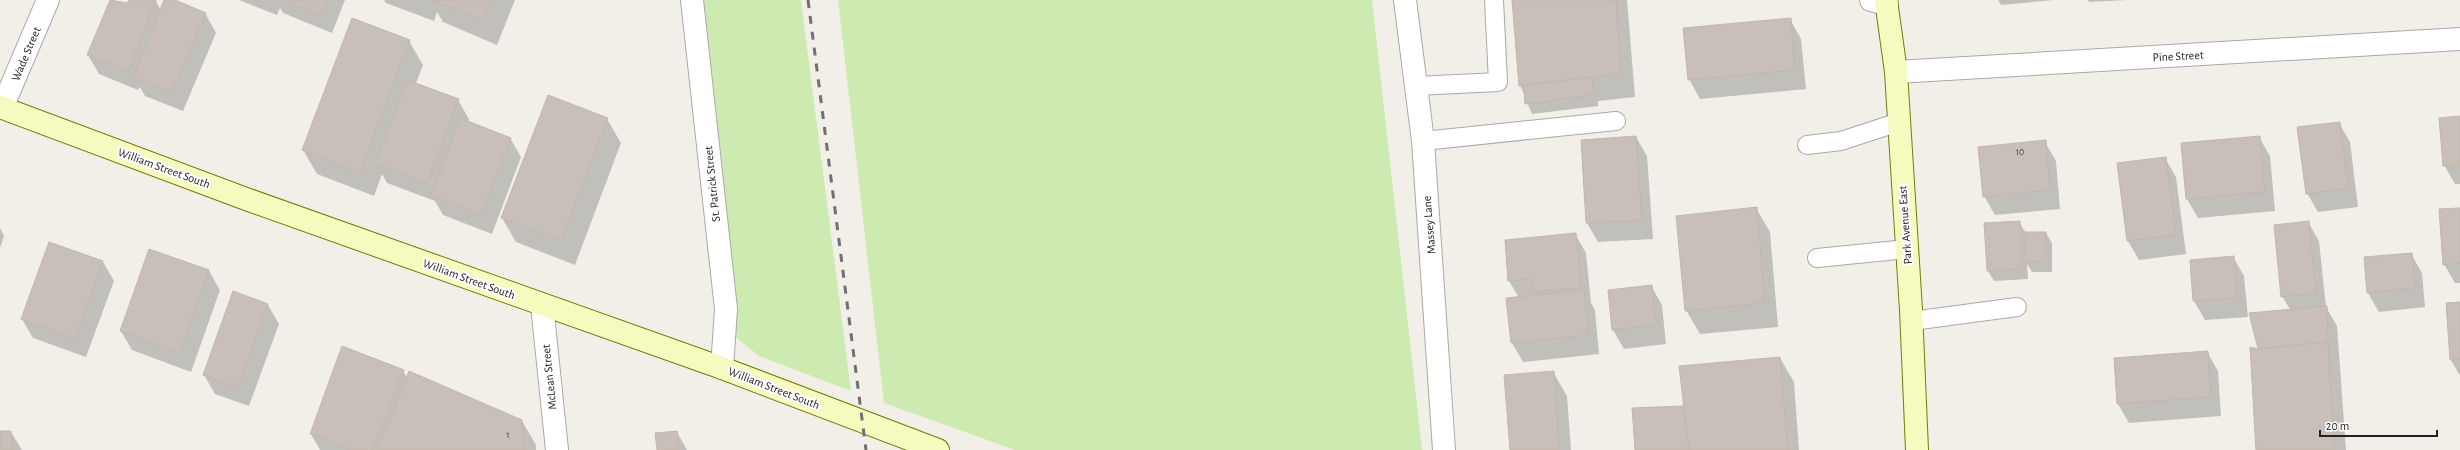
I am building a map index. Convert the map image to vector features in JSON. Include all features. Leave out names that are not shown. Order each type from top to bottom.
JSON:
[{"type":"street","name":"Wade Street","points":[[1,108],[48,0]]},
{"type":"street","name":"St. Patrick Street","points":[[692,0],[726,309],[722,368]]},
{"type":"street","name":"Massey Lane","points":[[1405,0],[1423,141],[1444,450]]},
{"type":"street","name":"Park Avenue East","points":[[1881,1],[1896,72],[1912,321],[1917,450]]},
{"type":"street","name":"Pine Street","points":[[1896,72],[2460,39]]},
{"type":"street","name":"William Street South","points":[[1,108],[542,305],[722,368],[938,450]]},
{"type":"street","name":"McLean Street","points":[[542,305],[557,450]]},
{"type":"lane","points":[[1416,86],[1498,82],[1494,0]]},
{"type":"lane","points":[[1423,141],[1616,121]]},
{"type":"lane","points":[[1807,145],[1841,141],[1899,122]]},
{"type":"lane","points":[[1817,258],[1907,249]]},
{"type":"lane","points":[[1912,321],[2017,306]]},
{"type":"green space","points":[[685,0],[801,0],[851,391],[759,356],[734,336]]},
{"type":"green space","points":[[838,0],[1372,0],[1422,450],[1015,450],[884,403]]},
{"type":"building","points":[[110,0],[127,3],[129,0],[156,0],[128,72],[87,55]]},
{"type":"building","points":[[164,0],[175,0],[206,13],[172,93],[133,77]]},
{"type":"building","points":[[285,0],[327,0],[321,15]]},
{"type":"building","points":[[432,0],[492,0],[483,21]]},
{"type":"building","points":[[1512,0],[1616,0],[1621,73],[1519,86]]},
{"type":"building","points":[[352,18],[410,40],[360,173],[302,150]]},
{"type":"building","points":[[1791,18],[1795,70],[1688,80],[1683,28]]},
{"type":"building","points":[[1593,77],[1592,95],[1525,104],[1524,85]]},
{"type":"building","points":[[407,80],[459,99],[427,184],[375,164]]},
{"type":"building","points":[[548,95],[608,118],[561,241],[501,218]]},
{"type":"building","points":[[2460,116],[2460,164],[2443,166],[2439,118]]},
{"type":"building","points":[[460,118],[511,138],[481,215],[431,196]]},
{"type":"building","points":[[2340,122],[2348,188],[2306,194],[2297,127]]},
{"type":"building","points":[[1636,136],[1642,220],[1586,223],[1581,140]]},
{"type":"building","points":[[2260,136],[2265,192],[2186,199],[2181,143]]},
{"type":"building","points":[[2046,140],[2050,190],[1983,197],[1978,147]]},
{"type":"building","points":[[2166,157],[2176,235],[2127,241],[2117,163]]},
{"type":"building","points":[[1757,207],[1765,303],[1685,311],[1676,216]]},
{"type":"building","points":[[2460,208],[2460,263],[2443,265],[2439,209]]},
{"type":"building","points":[[2020,221],[2022,269],[1987,271],[1984,223]]},
{"type":"building","points":[[2309,221],[2316,293],[2281,297],[2274,225]]},
{"type":"building","points":[[2024,232],[2046,232],[2046,261],[2024,262]]},
{"type":"building","points":[[1576,233],[1581,288],[1533,292],[1532,279],[1508,281],[1505,240]]},
{"type":"building","points":[[49,242],[103,261],[75,339],[21,319]]},
{"type":"building","points":[[149,249],[209,270],[180,353],[120,331]]},
{"type":"building","points":[[2412,253],[2415,288],[2367,293],[2364,257]]},
{"type":"building","points":[[2234,256],[2237,298],[2193,301],[2190,260]]},
{"type":"building","points":[[1652,285],[1656,325],[1612,330],[1608,290]]},
{"type":"building","points":[[1584,290],[1589,335],[1511,343],[1506,298]]},
{"type":"building","points":[[233,291],[268,304],[238,388],[203,375]]},
{"type":"building","points":[[2460,302],[2460,359],[2450,360],[2446,303]]},
{"type":"building","points":[[2327,306],[2328,342],[2258,349],[2249,313]]},
{"type":"building","points":[[2328,342],[2334,450],[2256,450],[2250,347],[2258,349]]},
{"type":"building","points":[[342,346],[404,370],[373,450],[351,450],[310,434]]},
{"type":"building","points":[[2208,351],[2211,397],[2117,404],[2114,358]]},
{"type":"building","points":[[1780,357],[1788,450],[1689,450],[1679,366]]},
{"type":"building","points":[[409,371],[522,420],[524,450],[377,450]]},
{"type":"building","points":[[1554,371],[1559,450],[1510,450],[1504,375]]},
{"type":"building","points":[[1683,406],[1689,450],[1635,450],[1632,408]]},
{"type":"building","points":[[0,431],[11,431],[13,450],[0,450]]},
{"type":"building","points":[[677,431],[679,450],[657,450],[655,433]]},
{"type":"railway","points":[[808,0],[866,450]]}]
